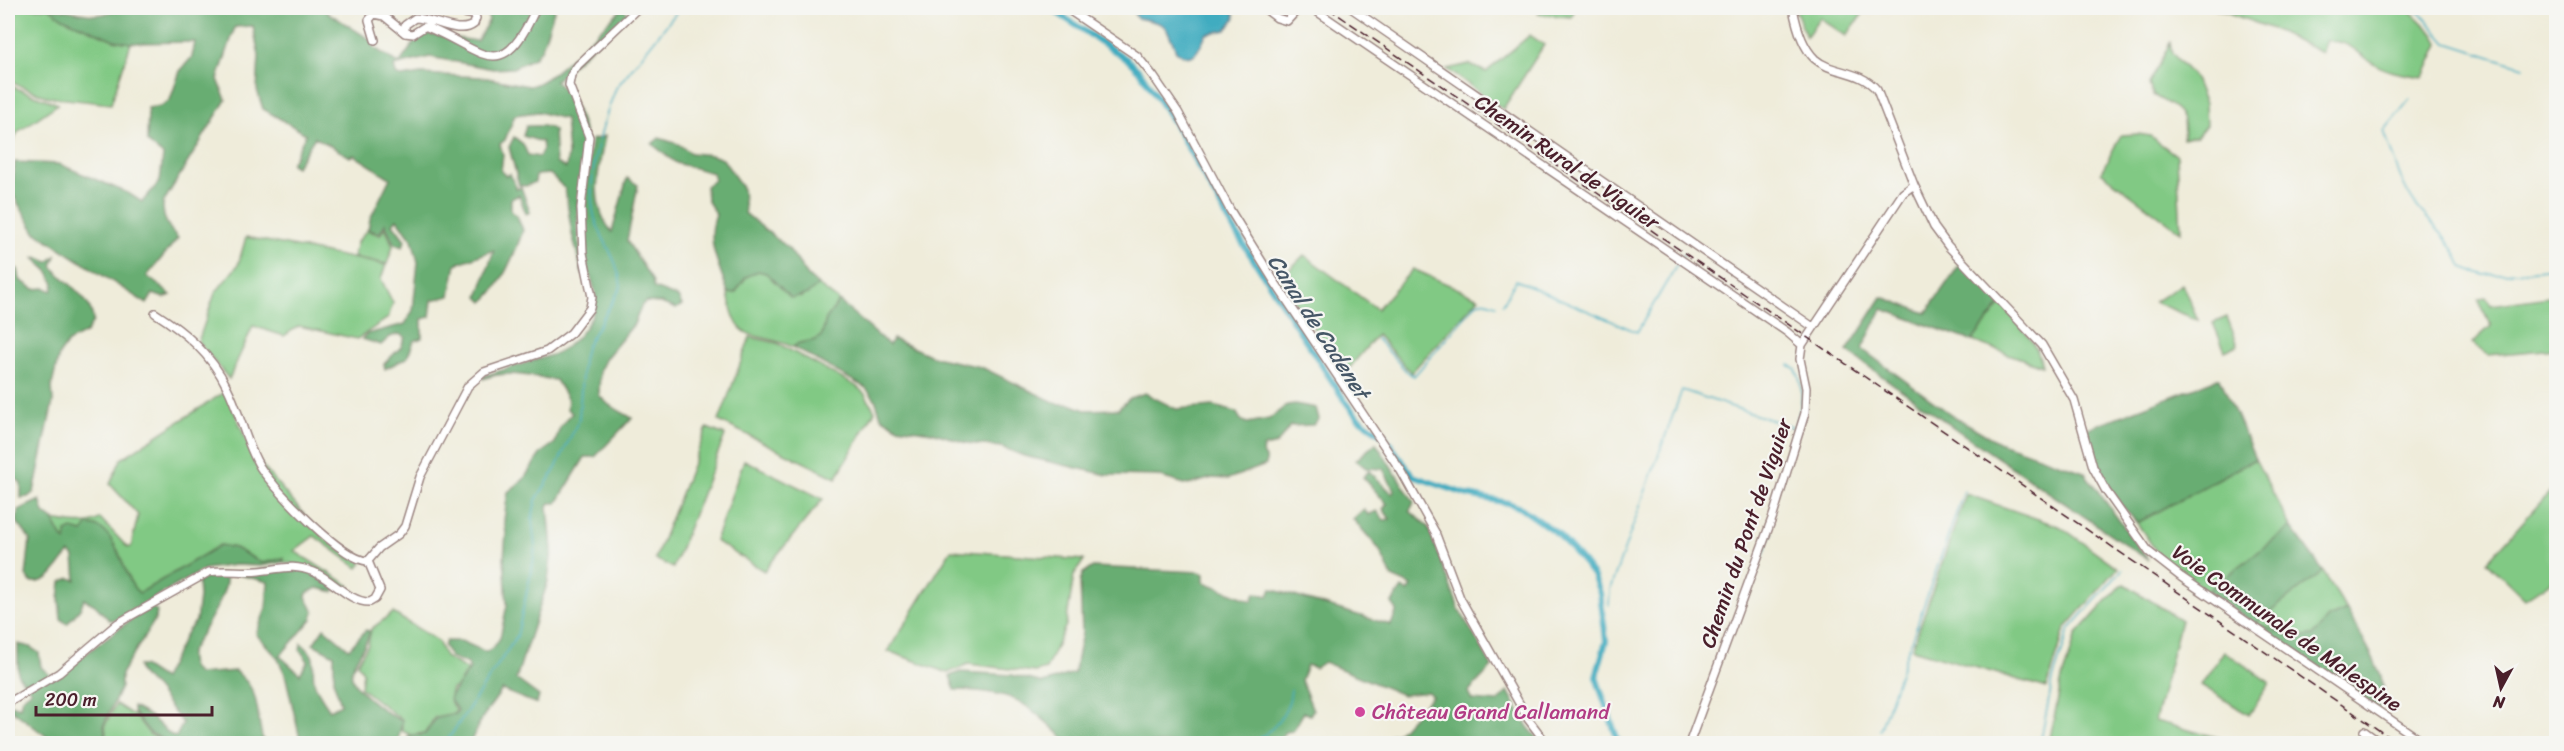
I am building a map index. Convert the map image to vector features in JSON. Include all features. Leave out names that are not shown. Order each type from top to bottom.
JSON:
[{"type":"street","points":[[405,33],[405,25],[414,18],[467,29],[476,21],[474,15],[469,12],[441,8]]},
{"type":"street","points":[[375,40],[369,20],[374,14],[384,16],[405,33],[413,34],[428,27],[479,53],[497,56],[509,50],[516,42],[528,27],[537,8]]},
{"type":"street","points":[[369,561],[405,526],[420,477],[468,386],[484,372],[547,351],[571,333],[590,308],[592,297],[583,253],[581,208],[589,136],[569,86],[571,75],[578,65],[630,10],[638,8]]},
{"type":"street","points":[[1066,8],[1126,48],[1146,66],[1178,112],[1230,210],[1267,271],[1401,471],[1428,518],[1460,598],[1532,726],[1547,744]]},
{"type":"street","points":[[1264,8],[1277,18],[1287,21],[1299,8]]},
{"type":"street","name":"Chemin Rural de Viguier","points":[[1312,8],[1787,332],[1802,345]]},
{"type":"street","points":[[1351,8],[1813,327]]},
{"type":"street","name":"Voie Communale de Malespine","points":[[1792,8],[1806,46],[1816,59],[1865,79],[1876,90],[1926,213],[1948,246],[2042,345],[2074,400],[2093,467],[2106,491],[2149,552],[2181,577],[2426,744]]},
{"type":"street","points":[[1802,345],[1903,194],[1914,185]]},
{"type":"street","points":[[155,313],[193,339],[220,375],[228,387],[239,420],[260,466],[273,483],[327,538],[359,558],[369,561]]},
{"type":"street","name":"Chemin du Pont de Viguier","points":[[1689,744],[1773,516],[1805,412],[1806,388],[1800,359],[1802,345]]},
{"type":"street","points":[[8,703],[59,673],[118,623],[209,573],[224,570],[258,571],[283,566],[297,567],[327,577],[352,596],[370,602],[375,599],[380,590],[369,561]]},
{"type":"street","points":[[2364,731],[2382,744]]},
{"type":"green space","points":[[21,8],[49,8],[63,18],[114,40],[131,43],[111,104],[48,97],[8,81],[8,14]]},
{"type":"green space","points":[[49,8],[93,15],[110,12],[117,8],[321,8],[374,42],[373,47],[399,64],[421,33],[477,41],[489,20],[484,8],[555,8],[542,48],[534,58],[513,68],[493,69],[430,57],[394,66],[396,74],[401,77],[421,74],[482,77],[529,86],[539,83],[564,65],[623,8],[628,14],[555,81],[567,94],[576,110],[585,137],[586,152],[578,212],[579,243],[584,274],[572,234],[565,189],[550,174],[536,175],[535,182],[526,186],[519,185],[509,147],[514,137],[523,144],[528,155],[539,157],[543,149],[542,142],[523,136],[526,126],[551,128],[554,130],[556,163],[566,168],[568,154],[565,119],[538,112],[515,115],[505,140],[500,144],[503,155],[501,171],[506,176],[510,174],[517,189],[521,187],[530,212],[526,214],[519,195],[511,199],[511,211],[517,216],[523,230],[507,269],[483,302],[478,297],[494,250],[456,264],[450,296],[432,300],[430,317],[422,319],[422,338],[414,341],[407,358],[385,369],[384,364],[401,347],[405,337],[399,334],[390,337],[381,345],[362,339],[367,334],[405,324],[413,310],[418,262],[412,239],[397,219],[393,224],[405,240],[403,247],[394,244],[385,224],[380,233],[368,230],[370,219],[390,178],[354,155],[350,157],[315,137],[296,167],[291,164],[306,134],[263,109],[257,90],[259,56],[253,26],[235,27],[218,79],[226,100],[164,201],[163,212],[166,221],[178,238],[147,276],[171,295],[164,298],[153,294],[147,304],[35,232],[12,193],[15,162],[59,164],[128,193],[142,202],[160,181],[163,155],[147,142],[148,108],[161,106],[170,100],[180,71],[192,57],[195,42],[131,43],[114,40],[63,18]]},
{"type":"green space","points":[[1541,8],[1575,8],[1572,17],[1538,14]]},
{"type":"green space","points":[[1795,8],[1867,8],[1846,36],[1820,18],[1806,37]]},
{"type":"green space","points":[[2215,8],[2407,8],[2435,35],[2439,44],[2424,77],[2411,75],[2379,66],[2343,43],[2327,40],[2322,53],[2275,30]]},
{"type":"green space","points":[[1530,35],[1544,45],[1503,109],[1447,69],[1469,64],[1486,72]]},
{"type":"green space","points":[[2170,43],[2172,53],[2195,79],[2205,104],[2206,125],[2197,136],[2183,139],[2183,122],[2178,111],[2153,95],[2149,84]]},
{"type":"green space","points":[[8,85],[58,104],[18,132],[12,144],[8,146]]},
{"type":"green space","points":[[2121,135],[2150,136],[2177,156],[2181,232],[2101,172]]},
{"type":"green space","points":[[605,136],[597,185],[600,209],[605,221],[612,232],[627,178],[638,185],[627,241],[652,280],[654,288],[678,297],[682,305],[676,309],[661,303],[646,302],[642,305],[634,324],[606,358],[600,370],[599,395],[609,405],[632,418],[595,457],[585,457],[557,503],[550,503],[548,506],[552,550],[548,581],[516,679],[539,696],[537,704],[502,690],[482,718],[470,743],[403,744],[410,736],[425,734],[436,718],[455,714],[458,710],[451,702],[450,696],[470,669],[468,664],[450,657],[444,646],[446,641],[461,641],[486,652],[494,647],[500,638],[507,605],[504,520],[508,492],[523,480],[541,453],[555,443],[560,427],[572,413],[567,409],[568,400],[556,380],[519,375],[491,376],[483,379],[483,376],[555,354],[575,340],[590,320],[596,299],[586,260],[586,185],[591,140]]},
{"type":"green space","points":[[659,138],[678,144],[691,153],[712,155],[723,159],[743,189],[745,213],[789,249],[808,276],[818,285],[808,294],[791,298],[766,273],[758,271],[746,277],[735,293],[728,293],[713,245],[712,235],[716,214],[707,200],[706,186],[714,180],[713,173],[676,163],[652,144]]},
{"type":"green space","points":[[385,227],[393,246],[387,264],[353,257],[357,242],[367,230],[380,235]]},
{"type":"green space","points":[[246,237],[386,265],[381,279],[393,303],[388,318],[357,339],[299,326],[284,336],[253,326],[229,379],[198,342],[215,293],[238,265]]},
{"type":"green space","points":[[1304,255],[1377,309],[1413,269],[1479,298],[1411,373],[1377,335],[1346,372],[1279,280]]},
{"type":"green space","points":[[56,256],[52,266],[83,298],[92,313],[93,321],[87,332],[68,342],[59,355],[52,385],[53,402],[34,492],[28,497],[21,498],[21,483],[8,472],[8,266],[18,269],[20,280],[34,289],[45,288],[52,291],[54,284],[48,271],[34,258],[48,262]]},
{"type":"green space","points":[[1960,264],[2001,304],[1972,341],[1882,309],[1862,349],[1952,415],[1998,442],[2084,472],[2148,560],[1957,430],[1847,351],[1882,297],[1926,313]]},
{"type":"green space","points":[[758,271],[766,273],[801,297],[818,285],[839,301],[826,319],[822,335],[816,340],[799,343],[793,347],[748,334],[741,329],[736,322],[728,293],[735,293],[746,277]]},
{"type":"green space","points":[[2182,284],[2198,320],[2154,302]]},
{"type":"green space","points":[[2556,296],[2556,349],[2488,355],[2472,343],[2491,326],[2478,299],[2486,298],[2491,305]]},
{"type":"green space","points":[[839,301],[889,345],[893,339],[934,357],[981,367],[1058,404],[1070,404],[1085,410],[1118,409],[1130,398],[1145,393],[1176,409],[1213,406],[1236,412],[1241,420],[1247,423],[1269,419],[1287,405],[1295,404],[1316,408],[1319,419],[1313,425],[1290,426],[1277,444],[1264,447],[1262,452],[1266,458],[1266,465],[1228,479],[1212,478],[1188,485],[1157,476],[1107,475],[1024,456],[1001,447],[966,443],[932,432],[897,427],[881,417],[875,399],[866,388],[793,347],[799,343],[816,340],[822,335],[826,319]]},
{"type":"green space","points":[[2001,304],[2031,340],[2042,366],[1972,341]]},
{"type":"green space","points":[[2227,317],[2238,345],[2225,351],[2213,323]]},
{"type":"green space","points":[[750,337],[777,343],[856,386],[865,394],[875,411],[836,478],[719,421]]},
{"type":"green space","points":[[2220,378],[2255,459],[2137,523],[2114,496],[2097,468],[2086,429]]},
{"type":"green space","points":[[226,391],[252,454],[325,539],[362,563],[358,568],[314,536],[294,551],[350,586],[347,590],[303,566],[283,562],[284,559],[262,563],[235,548],[220,545],[140,593],[131,585],[116,547],[95,527],[92,525],[83,532],[66,537],[67,542],[63,539],[53,520],[84,524],[100,518],[128,548],[131,547],[138,515],[110,484],[121,459]]},
{"type":"green space","points":[[707,428],[725,435],[673,568],[655,559]]},
{"type":"green space","points":[[1376,443],[1414,502],[1410,511],[1428,527],[1459,609],[1492,667],[1468,692],[1472,700],[1498,702],[1508,691],[1528,727],[1542,743],[1392,743],[1390,735],[1398,733],[1432,696],[1428,692],[1403,695],[1324,662],[1315,668],[1307,665],[1301,680],[1313,710],[1310,715],[1304,712],[1293,731],[1285,732],[1276,744],[1067,743],[1039,716],[1017,701],[992,693],[955,690],[950,676],[960,672],[1012,675],[1043,683],[1074,673],[1082,633],[1080,581],[1083,573],[1093,567],[1200,572],[1204,574],[1204,582],[1252,601],[1255,593],[1268,596],[1271,589],[1391,625],[1397,610],[1392,603],[1402,588],[1408,592],[1412,586],[1392,577],[1379,549],[1353,519],[1364,509],[1368,515],[1377,511],[1384,520],[1390,519],[1383,509],[1387,504],[1363,477],[1369,471],[1392,493],[1394,490],[1383,469],[1366,468],[1356,460]]},
{"type":"green space","points":[[2255,459],[2291,527],[2207,591],[2160,557],[2137,523]]},
{"type":"green space","points":[[744,460],[823,499],[764,571],[715,541]]},
{"type":"green space","points":[[2556,485],[2556,578],[2525,599],[2487,562]]},
{"type":"green space","points":[[1966,494],[2061,527],[2118,568],[2065,629],[2047,688],[1912,649]]},
{"type":"green space","points":[[40,500],[44,513],[53,520],[66,541],[66,532],[72,529],[83,532],[87,525],[98,527],[107,534],[120,555],[134,588],[140,593],[220,545],[235,548],[262,563],[284,558],[283,562],[261,566],[235,565],[205,569],[115,620],[109,620],[95,605],[84,599],[80,609],[67,624],[61,619],[59,599],[61,582],[70,578],[76,580],[74,557],[70,553],[54,573],[44,580],[31,582],[26,576],[30,539],[17,522],[18,510]]},
{"type":"green space","points":[[2291,527],[2323,571],[2256,623],[2295,638],[2313,636],[2328,618],[2347,610],[2379,671],[2384,696],[2379,709],[2207,591]]},
{"type":"green space","points":[[951,550],[1084,560],[1074,575],[1066,625],[1046,669],[1035,672],[968,664],[948,673],[888,651]]},
{"type":"green space","points":[[289,566],[315,573],[337,588],[334,592],[317,588],[307,593],[306,597],[314,612],[312,619],[280,656],[300,674],[308,661],[300,650],[301,643],[307,648],[313,657],[315,685],[330,710],[341,704],[334,683],[334,655],[313,644],[324,628],[349,649],[366,630],[370,631],[352,669],[352,676],[361,692],[402,721],[398,743],[301,743],[285,674],[277,657],[256,634],[266,609],[268,582],[236,574]]},
{"type":"green space","points":[[2323,571],[2347,610],[2328,618],[2313,636],[2295,638],[2255,623]]},
{"type":"green space","points":[[226,574],[226,582],[219,603],[190,653],[190,662],[198,674],[235,671],[244,679],[257,704],[264,743],[170,743],[150,733],[133,712],[133,707],[150,716],[176,737],[183,723],[156,688],[142,676],[138,666],[143,666],[163,679],[187,632],[196,621],[198,582],[213,575]]},
{"type":"green space","points":[[2125,584],[2181,620],[2155,721],[2238,743],[2049,743],[2062,678],[2077,634],[2120,586]]},
{"type":"green space","points":[[151,607],[157,611],[156,618],[121,674],[121,687],[104,724],[105,733],[101,743],[55,743],[8,707],[10,704],[20,707],[22,698],[31,691],[18,675],[18,644],[30,647],[39,653],[41,667],[53,678]]},
{"type":"green space","points":[[393,613],[438,641],[445,657],[468,670],[452,689],[450,695],[455,713],[435,717],[425,733],[411,735],[402,731],[402,720],[361,688],[363,672],[357,663],[368,645],[371,629]]},
{"type":"green space","points":[[2224,651],[2270,683],[2249,715],[2201,685]]},
{"type":"green space","points":[[116,704],[136,717],[150,735],[169,743],[102,743],[106,734],[105,725]]},
{"type":"water","points":[[1131,8],[1233,8],[1235,18],[1226,30],[1206,34],[1196,53],[1188,57],[1176,51],[1164,26],[1137,18]]},
{"type":"waterway","points":[[445,744],[517,636],[533,564],[535,547],[532,519],[536,500],[556,468],[579,419],[586,347],[621,287],[615,263],[593,212],[595,157],[605,120],[616,88],[680,8]]},
{"type":"waterway","name":"Canal de Cadenet","points":[[1050,8],[1128,60],[1141,73],[1174,123],[1233,228],[1345,401],[1358,418],[1384,436],[1413,476],[1468,495],[1521,508],[1558,534],[1583,562],[1593,575],[1600,593],[1606,641],[1596,677],[1619,744]]},
{"type":"waterway","points":[[2416,8],[2447,43],[2523,67]]},
{"type":"waterway","points":[[2410,99],[2384,131],[2397,169],[2410,196],[2453,249],[2462,267],[2484,275],[2556,268]]},
{"type":"waterway","points":[[1503,304],[1516,280],[1637,332],[1678,263]]},
{"type":"waterway","points":[[1377,339],[1408,373],[1414,376],[1477,303],[1484,301],[1496,305]]},
{"type":"waterway","points":[[1609,605],[1610,589],[1682,390],[1795,428],[1801,406],[1801,391],[1796,369],[1789,365]]},
{"type":"waterway","points":[[1880,730],[1964,491]]},
{"type":"waterway","points":[[1746,600],[1772,532]]},
{"type":"waterway","points":[[2040,744],[2053,679],[2069,630],[2122,570]]},
{"type":"waterway","points":[[1251,744],[1278,722],[1287,708],[1291,690]]},
{"type":"railway","points":[[1328,8],[2399,744]]},
{"type":"place","name":"Château Grand Callamand","points":[[1360,712]]}]
